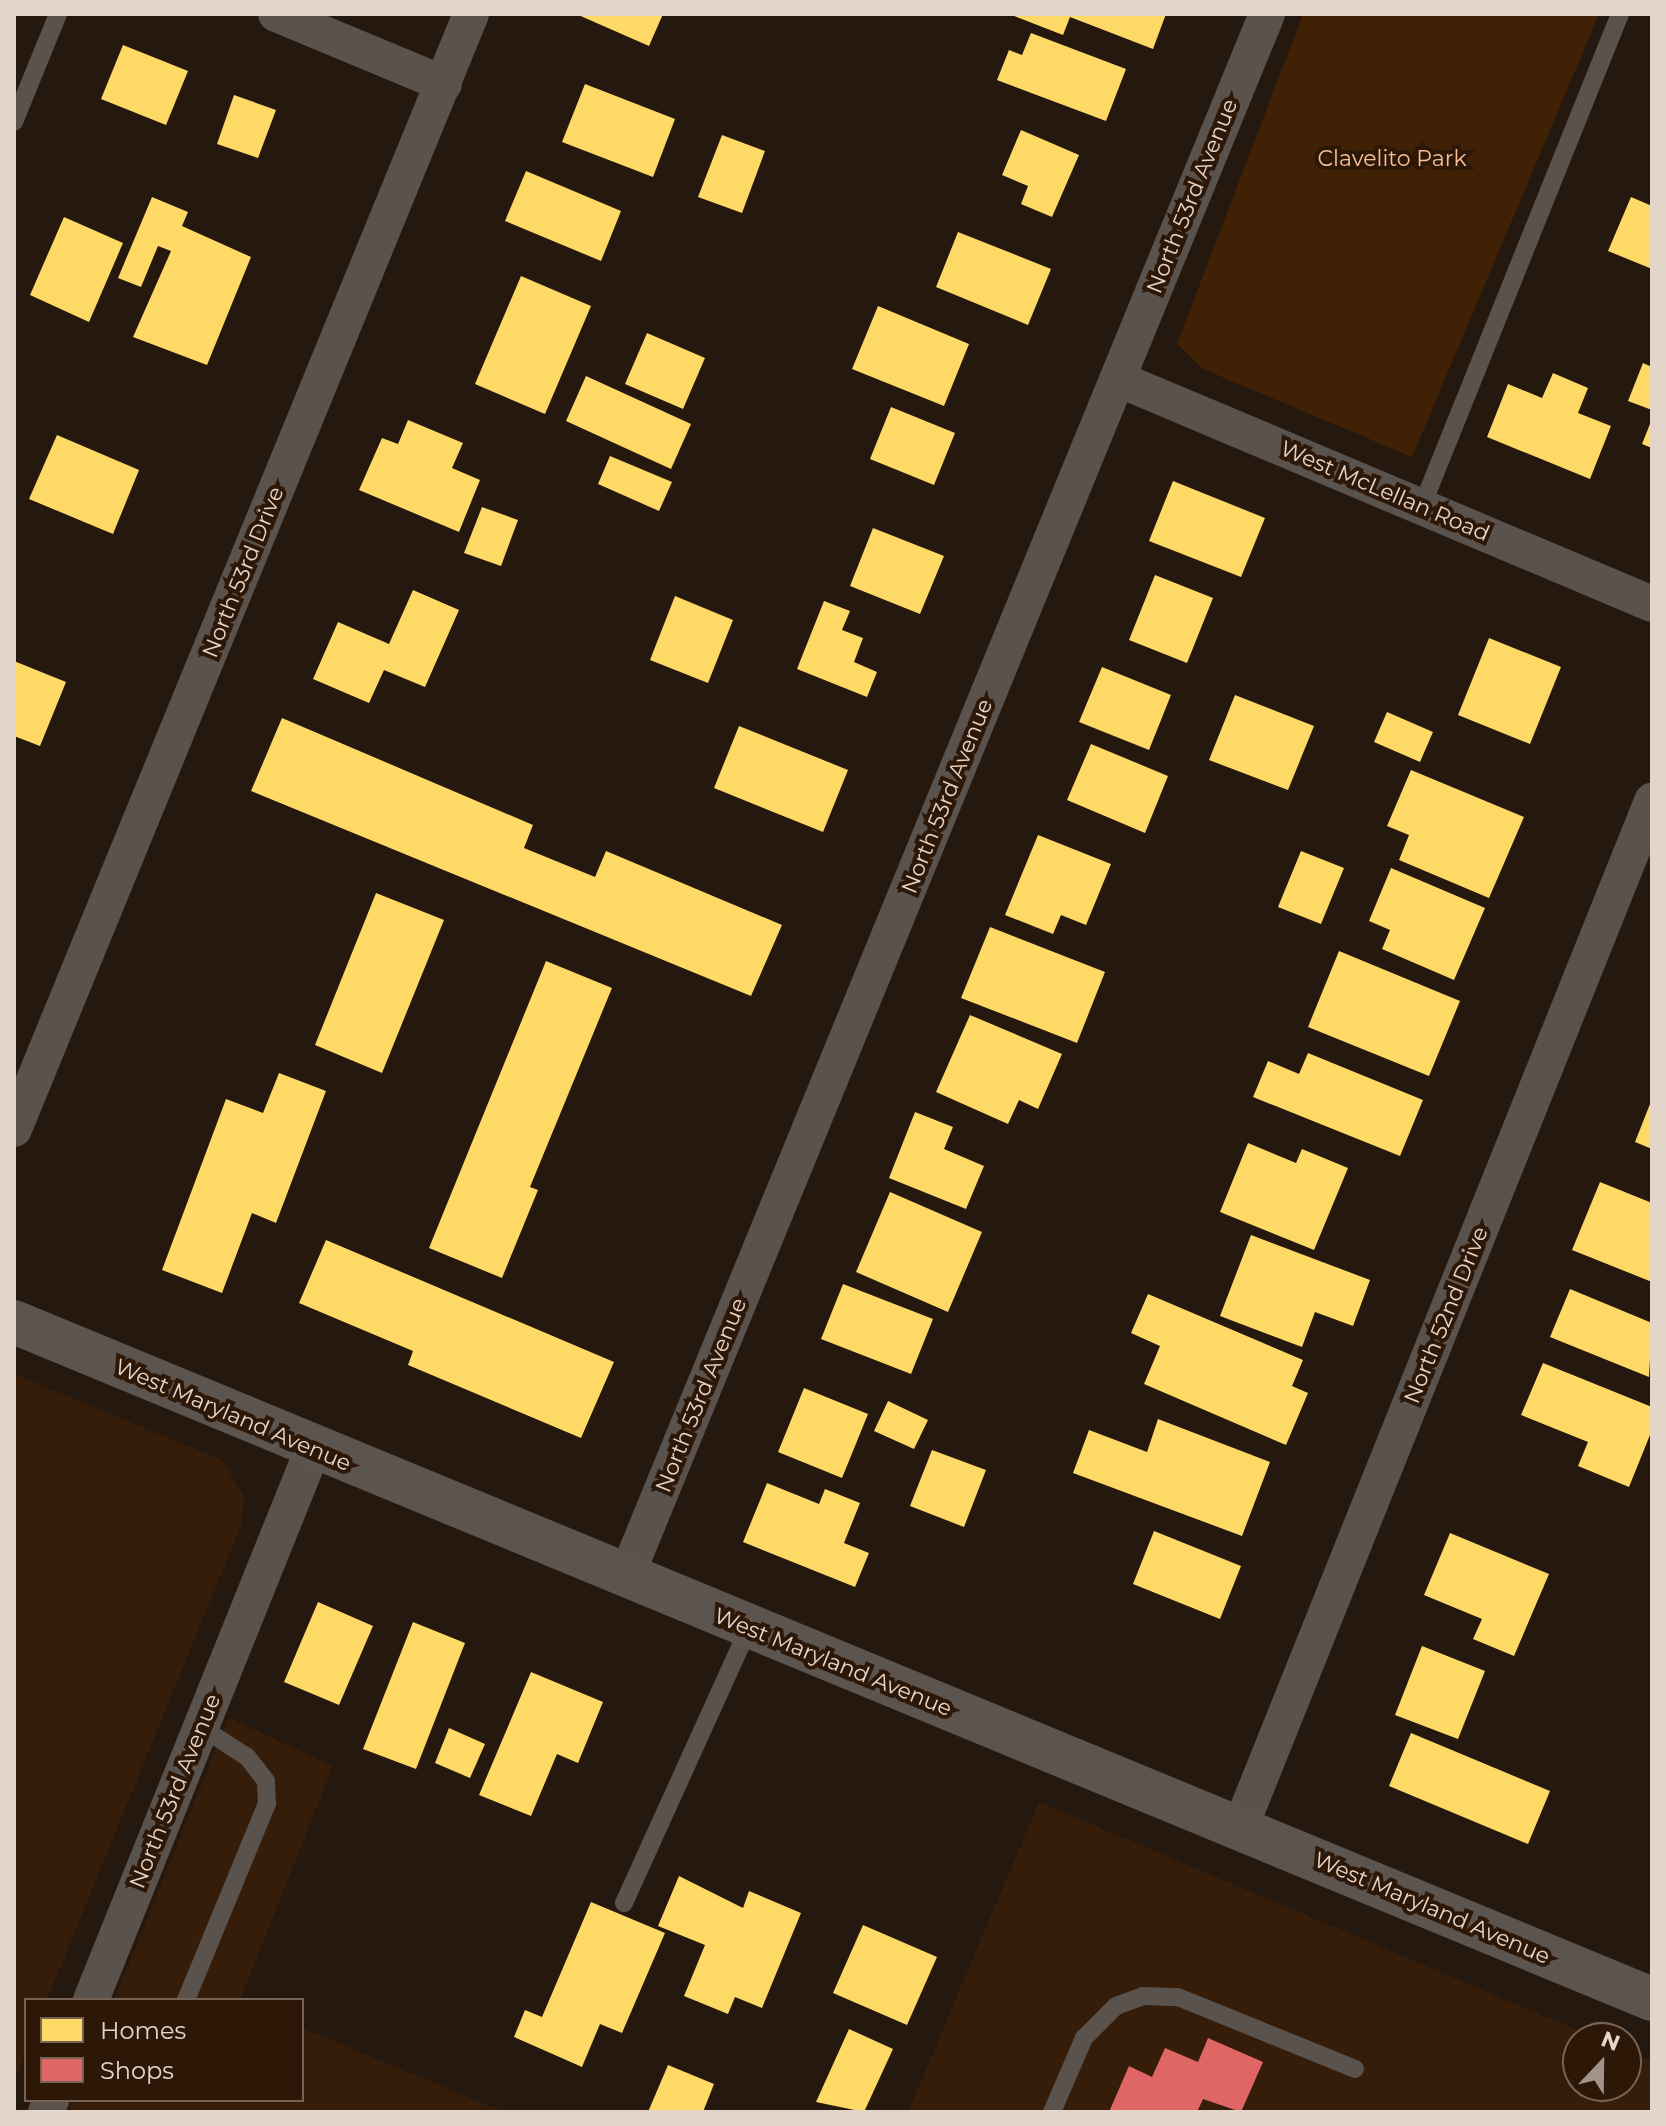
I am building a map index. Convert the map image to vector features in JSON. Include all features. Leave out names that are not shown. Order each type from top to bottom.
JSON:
[{"type":"street","points":[[276,14],[444,84]]},
{"type":"street","name":"North 53rd Drive","points":[[14,1129],[471,14]]},
{"type":"street","name":"North 53rd Avenue","points":[[626,1577],[1267,14]]},
{"type":"street","name":"West McLellan Road","points":[[1118,379],[1652,604]]},
{"type":"street","name":"North 52nd Drive","points":[[1240,1828],[1652,801]]},
{"type":"street","name":"West Maryland Avenue","points":[[14,1322],[313,1449],[1652,1999]]},
{"type":"street","name":"North 53rd Avenue","points":[[93,1998],[313,1449]]},
{"type":"lane","points":[[14,122],[58,14]]},
{"type":"lane","points":[[1422,506],[1620,14]]},
{"type":"lane","points":[[624,1903],[749,1627]]},
{"type":"lane","points":[[187,1998],[267,1803],[266,1781],[247,1757],[201,1727]]},
{"type":"lane","points":[[1052,2112],[1084,2038],[1116,2006],[1143,1996],[1178,1997],[1355,2069]]},
{"type":"shaded area","points":[[14,1374],[222,1460],[244,1496],[242,1523],[48,1998],[24,1998],[24,2057],[14,2081]]},
{"type":"shaded area","points":[[229,1718],[333,1766],[241,1998],[115,1998]]},
{"type":"shaded area","points":[[1039,1802],[1562,2024],[1562,2102],[1642,2102],[1642,2058],[1652,2062],[1652,2112],[908,2112]]},
{"type":"shaded area","points":[[304,2029],[504,2112],[68,2112],[72,2102],[304,2102]]},
{"type":"green space","name":"Clavelito Park","points":[[1303,14],[1599,14],[1412,457],[1203,369],[1177,344]]},
{"type":"building: Homes","points":[[576,14],[663,14],[649,46]]},
{"type":"building: Homes","points":[[1009,14],[1166,14],[1153,49],[1070,17],[1063,35]]},
{"type":"building: Homes","points":[[1031,33],[1126,69],[1106,121],[997,80],[1009,50],[1022,55]]},
{"type":"building: Homes","points":[[123,45],[188,71],[166,125],[101,99]]},
{"type":"building: Homes","points":[[585,84],[675,119],[653,177],[562,142]]},
{"type":"building: Homes","points":[[234,95],[276,110],[258,158],[217,144]]},
{"type":"building: Homes","points":[[1021,130],[1079,155],[1052,217],[1021,204],[1028,186],[1002,175]]},
{"type":"building: Homes","points":[[722,135],[765,151],[742,213],[698,197]]},
{"type":"building: Homes","points":[[526,171],[621,211],[601,261],[505,221]]},
{"type":"building: Homes","points":[[152,197],[188,212],[182,226],[251,257],[207,365],[133,337],[171,251],[158,246],[141,287],[118,278]]},
{"type":"building: Homes","points":[[1631,197],[1652,206],[1652,269],[1608,251]]},
{"type":"building: Homes","points":[[64,217],[123,243],[89,322],[30,295]]},
{"type":"building: Homes","points":[[958,232],[1051,269],[1028,325],[936,287]]},
{"type":"building: Homes","points":[[521,276],[591,306],[545,414],[475,384]]},
{"type":"building: Homes","points":[[878,306],[969,344],[944,406],[852,369]]},
{"type":"building: Homes","points":[[647,333],[705,358],[683,409],[625,384]]},
{"type":"building: Homes","points":[[1643,363],[1652,367],[1652,410],[1628,401]]},
{"type":"building: Homes","points":[[1553,373],[1588,388],[1578,413],[1611,426],[1590,479],[1487,437],[1508,384],[1542,398]]},
{"type":"building: Homes","points":[[586,376],[691,424],[671,469],[566,421]]},
{"type":"building: Homes","points":[[891,407],[955,433],[934,485],[870,459]]},
{"type":"building: Homes","points":[[1652,419],[1652,448],[1642,444]]},
{"type":"building: Homes","points":[[408,420],[463,443],[452,468],[480,480],[459,532],[359,490],[382,438],[398,444]]},
{"type":"building: Homes","points":[[57,435],[139,470],[113,534],[29,499]]},
{"type":"building: Homes","points":[[610,456],[672,482],[659,511],[598,484]]},
{"type":"building: Homes","points":[[1173,481],[1265,518],[1241,577],[1149,541]]},
{"type":"building: Homes","points":[[482,507],[518,520],[501,566],[464,553]]},
{"type":"building: Homes","points":[[873,528],[944,556],[920,614],[850,586]]},
{"type":"building: Homes","points":[[1155,575],[1213,598],[1187,663],[1129,640]]},
{"type":"building: Homes","points":[[413,590],[459,610],[425,687],[384,670],[369,703],[313,679],[338,622],[389,644]]},
{"type":"building: Homes","points":[[675,596],[733,620],[708,683],[650,660]]},
{"type":"building: Homes","points":[[824,601],[850,611],[842,630],[863,638],[854,662],[877,672],[867,697],[797,669]]},
{"type":"building: Homes","points":[[1489,638],[1561,667],[1530,744],[1458,715]]},
{"type":"building: Homes","points":[[14,661],[66,682],[40,746],[14,736]]},
{"type":"building: Homes","points":[[1102,667],[1171,695],[1149,750],[1079,722]]},
{"type":"building: Homes","points":[[1235,695],[1314,726],[1288,790],[1209,760]]},
{"type":"building: Homes","points":[[1387,712],[1433,732],[1420,762],[1374,742]]},
{"type":"building: Homes","points":[[282,718],[533,825],[524,848],[595,877],[606,851],[782,925],[751,996],[251,791]]},
{"type":"building: Homes","points":[[739,726],[848,770],[823,832],[714,788]]},
{"type":"building: Homes","points":[[1091,744],[1168,776],[1145,833],[1067,800]]},
{"type":"building: Homes","points":[[1411,770],[1524,817],[1489,898],[1399,860],[1409,835],[1387,826]]},
{"type":"building: Homes","points":[[1038,835],[1111,864],[1086,925],[1061,915],[1053,934],[1005,915]]},
{"type":"building: Homes","points":[[1301,851],[1344,868],[1321,924],[1278,907]]},
{"type":"building: Homes","points":[[1391,868],[1485,908],[1454,980],[1382,949],[1390,930],[1369,921]]},
{"type":"building: Homes","points":[[376,893],[444,920],[382,1073],[315,1045]]},
{"type":"building: Homes","points":[[990,927],[1105,972],[1077,1043],[961,998]]},
{"type":"building: Homes","points":[[1339,951],[1460,1001],[1429,1076],[1308,1027]]},
{"type":"building: Homes","points":[[546,961],[612,988],[530,1187],[538,1190],[502,1278],[429,1248]]},
{"type":"building: Homes","points":[[970,1015],[1062,1054],[1038,1109],[1019,1100],[1008,1124],[936,1092]]},
{"type":"building: Homes","points":[[1308,1053],[1423,1100],[1400,1156],[1253,1097],[1268,1061],[1299,1074]]},
{"type":"building: Homes","points":[[279,1073],[326,1091],[276,1223],[252,1213],[222,1293],[162,1270],[226,1099],[263,1113]]},
{"type":"building: Homes","points":[[1652,1099],[1652,1149],[1635,1142]]},
{"type":"building: Homes","points":[[915,1112],[953,1127],[944,1149],[984,1166],[966,1209],[889,1178]]},
{"type":"building: Homes","points":[[1248,1143],[1296,1163],[1302,1149],[1348,1168],[1314,1250],[1220,1212]]},
{"type":"building: Homes","points":[[1600,1182],[1652,1203],[1652,1282],[1572,1250]]},
{"type":"building: Homes","points":[[890,1192],[982,1232],[948,1312],[856,1272]]},
{"type":"building: Homes","points":[[1251,1235],[1370,1280],[1353,1326],[1315,1312],[1302,1347],[1220,1316]]},
{"type":"building: Homes","points":[[326,1240],[614,1362],[581,1438],[408,1365],[413,1351],[299,1303]]},
{"type":"building: Homes","points":[[843,1284],[933,1319],[911,1374],[821,1339]]},
{"type":"building: Homes","points":[[1570,1289],[1652,1323],[1649,1377],[1550,1337]]},
{"type":"building: Homes","points":[[1148,1294],[1303,1360],[1292,1386],[1308,1393],[1286,1445],[1144,1384],[1160,1346],[1131,1333]]},
{"type":"building: Homes","points":[[1543,1363],[1652,1407],[1652,1430],[1629,1487],[1578,1466],[1588,1442],[1521,1415]]},
{"type":"building: Homes","points":[[804,1388],[868,1414],[842,1478],[778,1452]]},
{"type":"building: Homes","points":[[888,1401],[928,1420],[914,1449],[874,1431]]},
{"type":"building: Homes","points":[[1158,1419],[1270,1462],[1242,1536],[1073,1473],[1089,1430],[1147,1452]]},
{"type":"building: Homes","points":[[932,1450],[986,1470],[964,1527],[910,1506]]},
{"type":"building: Homes","points":[[767,1483],[819,1504],[825,1489],[860,1503],[844,1543],[869,1553],[855,1587],[743,1542]]},
{"type":"building: Homes","points":[[1154,1531],[1241,1566],[1220,1619],[1133,1584]]},
{"type":"building: Homes","points":[[1450,1533],[1549,1574],[1514,1656],[1473,1639],[1482,1619],[1424,1595]]},
{"type":"building: Homes","points":[[318,1602],[373,1626],[339,1705],[284,1682]]},
{"type":"building: Homes","points":[[413,1622],[465,1643],[416,1769],[363,1749]]},
{"type":"building: Homes","points":[[1422,1646],[1485,1671],[1458,1739],[1395,1715]]},
{"type":"building: Homes","points":[[531,1672],[603,1702],[578,1763],[557,1754],[531,1816],[479,1795]]},
{"type":"building: Homes","points":[[449,1728],[485,1744],[470,1778],[435,1763]]},
{"type":"building: Homes","points":[[1411,1733],[1550,1791],[1528,1844],[1389,1786]]},
{"type":"building: Homes","points":[[679,1876],[743,1908],[749,1891],[801,1913],[762,2008],[735,1997],[728,2014],[684,1996],[705,1945],[658,1926]]},
{"type":"building: Homes","points":[[591,1902],[665,1933],[622,2033],[600,2024],[582,2067],[514,2037],[525,2010],[542,2017]]},
{"type":"building: Homes","points":[[863,1925],[937,1957],[907,2025],[833,1993]]},
{"type":"building: Homes","points":[[849,2029],[893,2049],[864,2112],[816,2102]]},
{"type":"building: Homes","points":[[668,2065],[714,2084],[703,2112],[648,2112]]},
{"type":"building: Shops","points":[[1208,2038],[1263,2062],[1241,2112],[1203,2099],[1197,2112],[1109,2112],[1129,2066],[1152,2077],[1165,2048],[1198,2062]]}]
